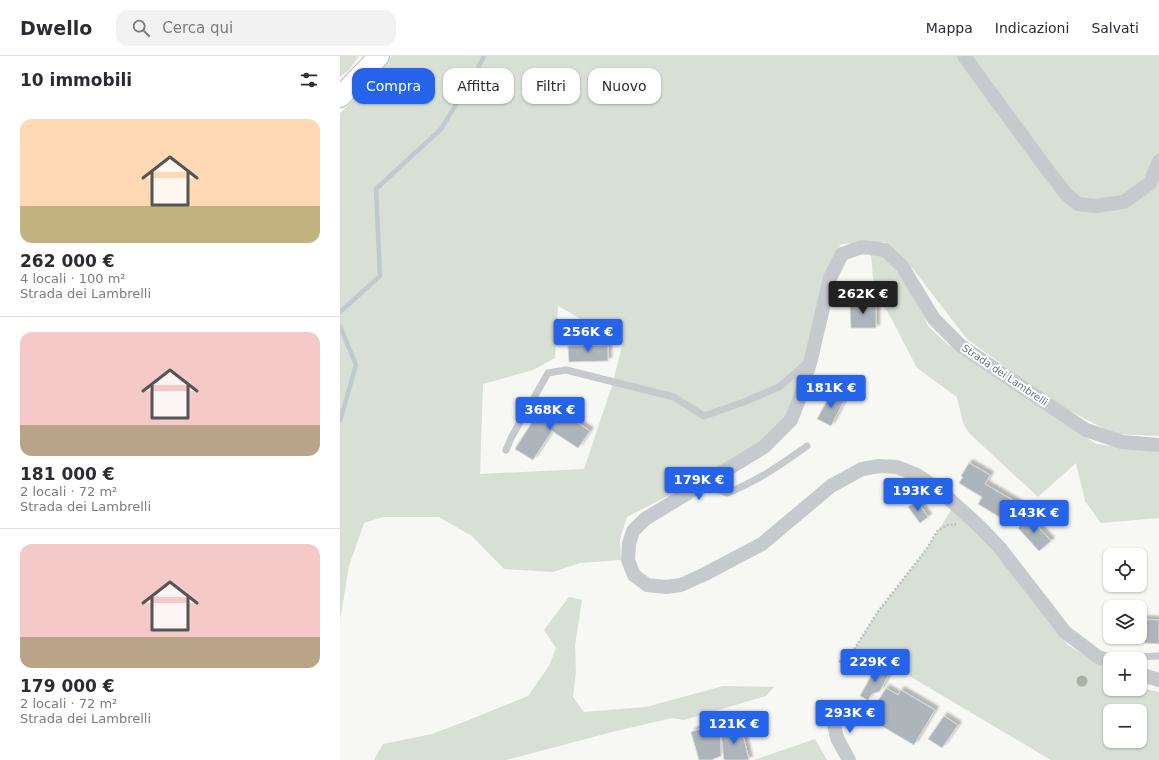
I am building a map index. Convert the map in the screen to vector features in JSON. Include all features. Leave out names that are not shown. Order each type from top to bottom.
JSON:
[{"type":"main road","points":[[340,97],[379,56]]},
{"type":"street","points":[[964,56],[1052,176],[1066,194],[1078,204],[1095,206],[1124,202],[1150,183],[1159,161]]},
{"type":"street","name":"Strada dei Lambrelli","points":[[1103,658],[1088,650],[1065,632],[1000,548],[980,527],[937,488],[918,475],[897,467],[879,466],[862,469],[831,486],[762,544],[705,574],[680,585],[666,587],[647,585],[634,575],[628,560],[628,544],[633,531],[645,519],[764,448],[791,420],[801,395],[811,359],[830,278],[842,254],[862,247],[885,250],[902,266],[934,319],[961,346],[1086,430],[1122,442],[1159,445]]},
{"type":"street","points":[[1147,676],[1159,680]]},
{"type":"street","points":[[832,715],[837,738],[849,760]]},
{"type":"lane","points":[[506,450],[511,438],[548,372],[566,370],[674,397],[704,416],[744,402],[779,387],[811,359]]},
{"type":"lane","points":[[710,480],[720,490],[727,493],[748,484],[807,446]]},
{"type":"lane","points":[[1147,657],[1159,656]]},
{"type":"path","points":[[839,662],[852,653],[877,612],[926,550],[938,530],[948,525],[958,524]]},
{"type":"shaded area","points":[[340,56],[359,56],[349,70],[340,77]]},
{"type":"shaded area","points":[[392,56],[1159,56],[1159,436],[1114,434],[1055,403],[967,339],[913,269],[885,242],[841,244],[825,274],[799,383],[785,422],[759,447],[722,468],[627,517],[620,539],[621,560],[580,563],[553,572],[504,569],[472,536],[439,517],[383,517],[364,523],[349,566],[340,620],[340,114],[352,101],[352,104],[435,104],[435,68],[381,68]],"holes":[[[558,306],[623,342],[612,386],[584,469],[480,474],[483,384],[533,370],[555,358]]]},
{"type":"shaded area","points":[[871,254],[885,257],[896,264],[919,302],[928,326],[947,344],[1096,444],[1159,452],[1159,518],[1101,523],[1085,501],[1076,463],[1038,497],[969,433],[963,423],[957,397],[917,368],[890,316],[874,291]]},
{"type":"shaded area","points":[[953,507],[1006,563],[1068,645],[1103,667],[1103,696],[1147,696],[1147,689],[1159,692],[1159,760],[1051,760],[881,659],[852,653],[877,613],[926,550]]},
{"type":"shaded area","points":[[569,597],[582,600],[575,645],[576,672],[573,697],[584,712],[646,707],[723,686],[774,687],[766,696],[684,720],[672,718],[506,760],[374,760],[383,744],[432,734],[528,696],[549,666],[556,648],[544,630]]},
{"type":"shaded area","points":[[815,739],[827,760],[754,760]]},
{"type":"building","points":[[853,301],[867,301],[867,305],[876,305],[876,328],[851,328],[850,306],[853,306]]},
{"type":"building","points":[[608,345],[608,361],[569,362],[568,346]]},
{"type":"building","points":[[832,392],[845,399],[831,426],[817,419]]},
{"type":"building","points":[[545,402],[590,431],[578,448],[552,431],[533,460],[515,449]]},
{"type":"building","points":[[969,463],[990,475],[985,484],[1024,507],[1013,525],[978,504],[982,497],[959,483],[963,477],[961,476]]},
{"type":"building","points":[[917,501],[928,517],[920,523],[908,507]]},
{"type":"building","points":[[1029,517],[1051,541],[1039,551],[1018,528]]},
{"type":"building","points":[[1147,619],[1159,620],[1159,644],[1147,643]]},
{"type":"building","points":[[876,667],[890,672],[880,691],[872,694],[868,700],[860,696]]},
{"type":"building","points":[[886,688],[898,695],[901,690],[935,710],[914,745],[868,718]]},
{"type":"building","points":[[944,716],[958,725],[942,748],[928,739]]},
{"type":"building","points":[[720,721],[721,756],[711,760],[699,760],[691,732]]},
{"type":"building","points":[[741,727],[749,760],[724,760],[721,733]]},
{"type":"waterway","points":[[340,312],[380,276],[376,189],[441,129],[476,72],[484,56]]},
{"type":"waterway","points":[[340,326],[356,365],[340,421]]}]
